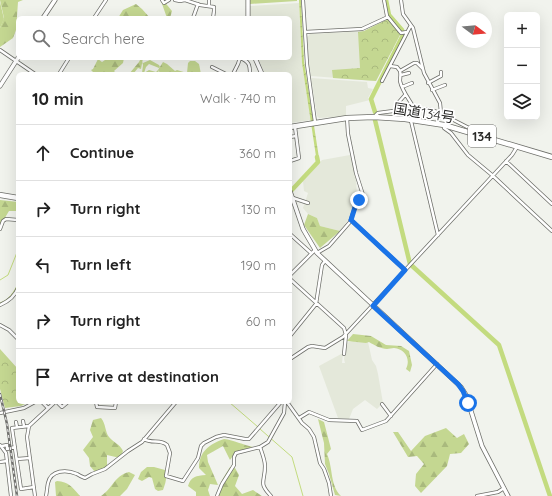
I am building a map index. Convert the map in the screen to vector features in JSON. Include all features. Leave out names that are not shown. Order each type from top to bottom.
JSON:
[{"type":"highway","name":"国道134号","points":[[292,126],[347,118],[375,117],[437,123],[552,157]]},
{"type":"highway","points":[[0,195],[16,198]]},
{"type":"street","points":[[44,16],[55,0]]},
{"type":"street","points":[[95,16],[106,0]]},
{"type":"street","points":[[162,0],[164,3],[169,0]]},
{"type":"street","points":[[175,0],[185,0],[214,7],[213,16]]},
{"type":"street","points":[[209,6],[210,0]]},
{"type":"street","points":[[248,0],[248,16]]},
{"type":"street","points":[[303,0],[307,64],[314,123]]},
{"type":"street","points":[[384,0],[388,17],[404,33]]},
{"type":"street","points":[[401,0],[403,14],[411,24],[428,83],[440,103],[441,113],[437,123]]},
{"type":"street","points":[[194,16],[198,4]]},
{"type":"street","points":[[305,32],[362,29],[388,17]]},
{"type":"street","points":[[382,81],[404,33],[411,24]]},
{"type":"street","points":[[0,50],[16,58]]},
{"type":"street","points":[[0,86],[16,60]]},
{"type":"street","points":[[18,60],[33,72]]},
{"type":"street","points":[[60,72],[68,60]]},
{"type":"street","points":[[234,72],[239,60]]},
{"type":"street","points":[[246,60],[250,65],[250,72]]},
{"type":"street","points":[[256,60],[261,72]]},
{"type":"street","points":[[400,71],[414,63],[423,69]]},
{"type":"street","points":[[390,66],[397,67],[400,71],[400,81],[405,95],[414,108]]},
{"type":"street","points":[[212,67],[222,72]]},
{"type":"street","points":[[401,75],[409,72]]},
{"type":"street","points":[[428,83],[441,76],[441,72]]},
{"type":"street","points":[[402,87],[412,83]]},
{"type":"street","points":[[432,90],[444,85]]},
{"type":"street","points":[[395,110],[398,103],[405,95]]},
{"type":"street","points":[[375,117],[376,114],[395,110],[414,108],[428,109],[441,113],[469,128],[470,132]]},
{"type":"street","points":[[292,273],[311,253],[329,246],[351,220],[356,204],[363,194],[356,173],[348,134],[347,118]]},
{"type":"street","points":[[410,120],[438,235]]},
{"type":"street","points":[[444,125],[444,128],[451,133],[468,155],[552,231]]},
{"type":"street","points":[[292,126],[296,136],[300,158],[292,160]]},
{"type":"street","points":[[292,137],[296,136]]},
{"type":"street","points":[[292,358],[308,347],[312,346],[325,348],[337,342],[346,335],[506,161],[518,146]]},
{"type":"street","points":[[506,161],[552,204]]},
{"type":"street","points":[[293,198],[308,203]]},
{"type":"street","points":[[293,198],[303,229],[316,251],[458,384],[463,391],[482,446],[508,496]]},
{"type":"street","points":[[0,229],[3,220],[16,220]]},
{"type":"street","points":[[351,220],[405,270]]},
{"type":"street","points":[[292,236],[311,253]]},
{"type":"street","points":[[292,334],[316,304],[322,266],[325,261]]},
{"type":"street","points":[[292,281],[342,326],[346,335],[344,354]]},
{"type":"street","points":[[0,305],[5,303],[16,293]]},
{"type":"street","points":[[0,325],[9,330],[16,338]]},
{"type":"street","points":[[299,418],[309,412],[329,420],[357,421],[362,430],[386,421],[437,364]]},
{"type":"street","points":[[0,413],[24,408],[31,404]]},
{"type":"street","points":[[44,404],[48,408]]},
{"type":"street","points":[[35,496],[27,437],[29,426],[53,404]]},
{"type":"street","points":[[96,404],[97,407],[115,408],[116,404]]},
{"type":"street","points":[[46,496],[48,482],[52,475],[66,471],[85,478],[105,469],[144,439],[174,404]]},
{"type":"street","points":[[144,439],[152,442],[160,441],[167,444],[170,453],[166,476],[181,482],[186,478],[198,458],[204,444],[216,437],[224,435],[248,440],[279,404]]},
{"type":"street","points":[[217,496],[222,484],[234,465],[234,457],[236,453],[266,444],[271,438],[284,413],[286,404]]},
{"type":"street","points":[[288,404],[310,429],[314,437],[320,463],[329,483],[331,496]]},
{"type":"street","points":[[382,404],[391,416]]},
{"type":"street","points":[[23,421],[24,426]]},
{"type":"street","points":[[16,422],[17,427]]},
{"type":"street","points":[[29,426],[12,428],[21,489],[34,487]]},
{"type":"street","points":[[1,446],[7,445],[7,449],[15,448]]},
{"type":"street","points":[[1,446],[5,450],[11,496]]},
{"type":"street","points":[[260,447],[265,465],[262,484],[271,496]]},
{"type":"street","points":[[17,460],[30,458]]},
{"type":"street","points":[[0,462],[7,461]]},
{"type":"street","points":[[477,496],[498,492],[504,488]]},
{"type":"shaded area","points":[[299,3],[302,63],[311,120],[292,123],[292,72],[264,72],[259,60],[292,60],[292,16],[250,16],[250,6]]},
{"type":"shaded area","points":[[388,19],[400,35],[376,81],[311,76],[307,37],[310,34],[364,31]]},
{"type":"shaded area","points":[[311,78],[367,82],[368,88],[373,89],[368,98],[370,100],[346,106],[346,116],[319,118],[317,116]]},
{"type":"shaded area","points":[[350,155],[356,178],[357,197],[348,220],[340,231],[320,226],[317,218],[308,214],[303,208],[308,193],[304,191],[303,181],[322,160]]},
{"type":"shaded area","points":[[353,341],[368,342],[372,360],[376,366],[378,374],[383,403],[377,409],[365,400],[353,409],[349,419],[338,418],[319,366],[343,353],[342,363],[345,363],[346,343]]},
{"type":"green space","points":[[0,0],[23,0],[18,2],[16,30],[13,38],[0,47],[0,28],[4,18]]},
{"type":"green space","points":[[163,0],[172,11],[171,16],[166,16],[161,1]]},
{"type":"green space","points":[[250,0],[297,0],[297,1],[250,4]]},
{"type":"green space","points":[[0,2],[4,19],[0,28]]},
{"type":"green space","points":[[136,4],[148,16],[119,16],[123,10]]},
{"type":"green space","points":[[388,19],[400,35],[376,81],[333,78],[332,70],[360,68],[358,32],[364,31]]},
{"type":"green space","points":[[98,60],[102,62],[105,60],[124,60],[123,63],[114,71],[115,72],[93,72],[91,70]]},
{"type":"green space","points":[[140,60],[143,60],[141,69],[138,68],[135,72],[131,72]]},
{"type":"green space","points":[[150,60],[160,67],[159,68],[149,64],[144,72],[142,72],[142,62],[143,63]]},
{"type":"green space","points":[[190,61],[195,61],[199,64],[201,72],[187,72],[188,63]]},
{"type":"green space","points":[[163,62],[175,71],[177,70],[184,72],[160,72],[158,70]]},
{"type":"green space","points":[[149,70],[156,72],[146,72]]},
{"type":"green space","points":[[0,200],[16,202],[16,211],[9,211],[0,226]]},
{"type":"green space","points":[[308,214],[317,218],[320,226],[340,231],[320,248],[304,225]]},
{"type":"green space","points":[[353,334],[371,336],[386,345],[401,346],[409,351],[412,365],[410,372],[406,369],[408,362],[406,355],[401,350],[394,348],[382,348],[369,342],[347,341]]},
{"type":"green space","points":[[0,349],[16,367],[16,404],[25,404],[5,408],[0,389]]},
{"type":"green space","points":[[101,418],[109,437],[123,451],[120,458],[107,455],[107,468],[95,472],[90,466],[89,458],[83,450],[93,437],[90,430],[93,420]]},
{"type":"green space","points":[[318,419],[324,422],[331,449],[327,454],[333,482],[337,492],[341,496],[335,495],[325,464],[324,443]]},
{"type":"green space","points":[[446,428],[457,438],[464,434],[469,444],[461,453],[450,454],[447,466],[421,493],[415,486],[416,474],[424,464],[417,456],[408,457],[393,432],[398,432],[411,451],[425,436]]},
{"type":"green space","points":[[224,439],[253,447],[236,452],[230,460],[223,446],[207,455],[208,462],[218,485],[210,484],[208,490],[210,496],[196,496],[196,492],[188,486],[192,478],[206,475],[199,468],[201,457],[209,446]]},
{"type":"green space","points":[[147,467],[165,470],[166,480],[163,490],[158,491],[155,489],[152,478],[149,477],[142,481],[138,479],[141,472]]},
{"type":"green space","points":[[230,467],[235,468],[239,475],[235,486],[242,494],[253,490],[262,496],[218,496],[222,480]]},
{"type":"green space","points":[[129,472],[135,475],[127,489],[120,496],[101,496],[120,476]]},
{"type":"green space","points":[[57,481],[67,484],[80,496],[56,496],[55,482]]},
{"type":"water","points":[[299,0],[301,0],[304,61],[319,158],[317,163],[302,63]]},
{"type":"waterway","points":[[375,112],[371,99],[403,35],[402,30],[389,15],[386,0]]},
{"type":"waterway","points":[[375,120],[410,264],[499,345],[550,496]]},
{"type":"waterway","points":[[292,190],[318,162],[317,157]]},
{"type":"waterway","points":[[0,280],[8,275],[16,255]]},
{"type":"waterway","points":[[0,303],[6,300],[16,288]]},
{"type":"waterway","points":[[231,404],[258,427]]},
{"type":"waterway","points":[[260,429],[292,457],[303,496]]},
{"type":"railway","points":[[0,394],[7,424],[17,496]]},
{"type":"route","points":[[359,200],[356,204],[351,220],[405,270],[373,306],[458,384],[466,395],[468,403]]}]
